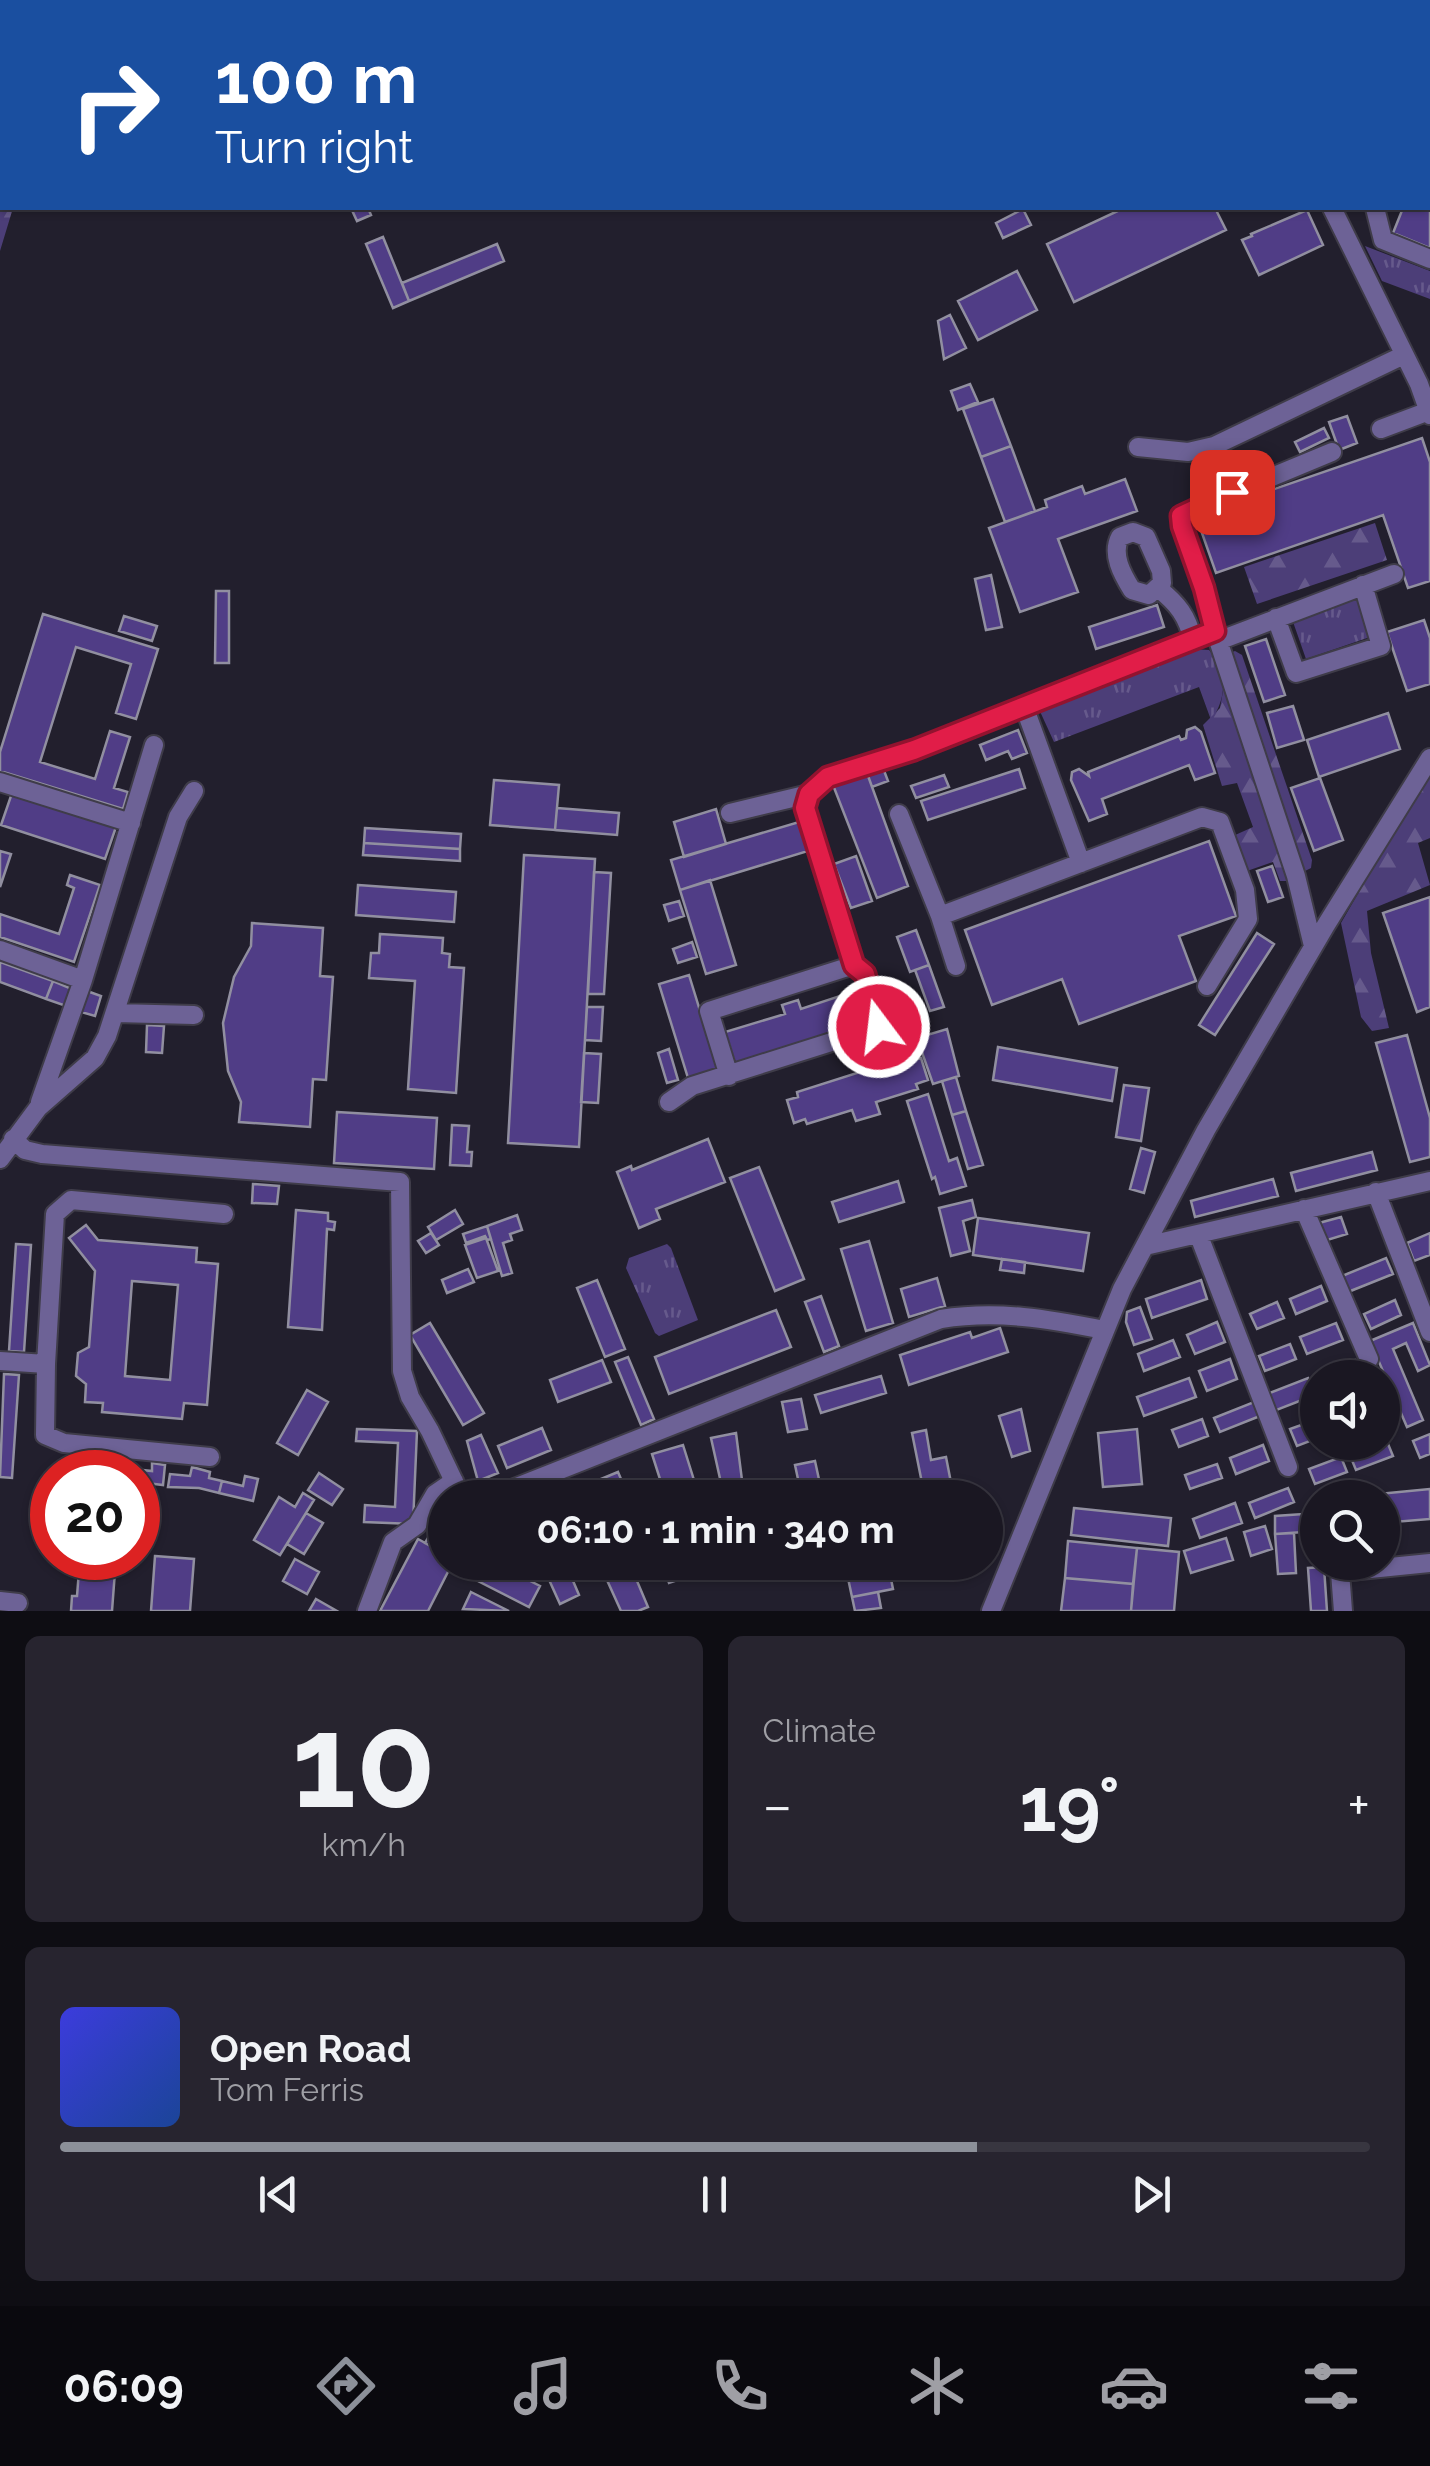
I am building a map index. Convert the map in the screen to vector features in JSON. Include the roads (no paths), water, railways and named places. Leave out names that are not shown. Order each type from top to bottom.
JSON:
[{"type":"street","points":[[1333,210],[1429,413],[1382,429]]},
{"type":"street","points":[[1376,210],[1383,240],[1430,259]]},
{"type":"street","points":[[1138,447],[1188,452],[1214,446],[1404,355]]},
{"type":"street","points":[[1314,946],[1296,876],[1216,636],[1181,516],[1332,452]]},
{"type":"street","points":[[730,814],[809,794],[828,777],[1027,715],[1194,640],[1276,618],[1394,574]]},
{"type":"street","points":[[1276,618],[1296,673],[1381,646],[1363,585]]},
{"type":"street","points":[[1159,588],[1177,603],[1194,640]]},
{"type":"street","points":[[1027,715],[1081,863]]},
{"type":"street","points":[[38,1108],[74,1009],[154,745]]},
{"type":"street","points":[[992,1611],[1104,1330],[1145,1246],[1206,1130],[1430,758]]},
{"type":"street","points":[[0,782],[130,823]]},
{"type":"street","points":[[0,1160],[38,1108],[95,1058],[116,1013],[178,817],[194,791]]},
{"type":"street","points":[[669,1102],[692,1086],[879,1027],[865,974],[854,965],[805,808],[809,794]]},
{"type":"street","points":[[899,814],[956,966]]},
{"type":"street","points":[[940,916],[1202,817],[1220,822],[1245,890],[1248,919],[1207,986]]},
{"type":"street","points":[[0,950],[83,980]]},
{"type":"street","points":[[729,1076],[709,1011],[854,965]]},
{"type":"street","points":[[116,1013],[194,1015]]},
{"type":"street","points":[[12,1139],[25,1150],[42,1154],[400,1182],[402,1370],[410,1397],[453,1480]]},
{"type":"street","points":[[1145,1246],[1430,1181]]},
{"type":"street","points":[[1376,1192],[1430,1332]]},
{"type":"street","points":[[210,1456],[64,1443],[45,1436],[46,1364],[55,1214],[62,1205],[72,1200],[224,1214]]},
{"type":"street","points":[[1304,1209],[1370,1359]]},
{"type":"street","points":[[1199,1236],[1288,1466]]},
{"type":"street","points":[[536,1480],[941,1320],[972,1314],[1028,1315],[1104,1330]]},
{"type":"street","points":[[0,1361],[46,1364]]},
{"type":"street","points":[[367,1611],[393,1542],[417,1526],[428,1506]]},
{"type":"street","points":[[1343,1611],[1340,1572],[1430,1563]]}]
